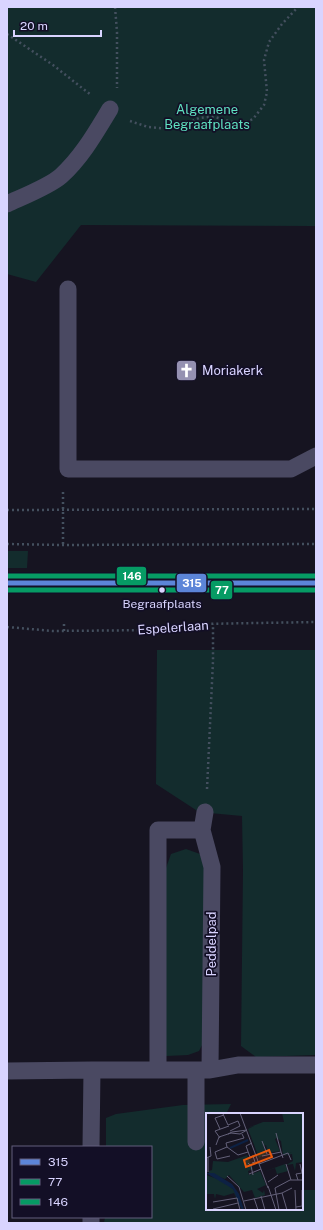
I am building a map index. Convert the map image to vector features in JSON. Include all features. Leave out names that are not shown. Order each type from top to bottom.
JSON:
[{"type":"main road","points":[[7,583],[316,583]]},
{"type":"lane","points":[[7,204],[61,177],[92,140],[110,109]]},
{"type":"lane","points":[[68,289],[68,469],[291,469],[316,456]]},
{"type":"lane","name":"Peddelpad","points":[[196,1142],[203,1070],[212,867],[202,830],[205,812]]},
{"type":"lane","points":[[158,1070],[158,830],[202,830]]},
{"type":"lane","points":[[7,1071],[203,1070],[238,1065],[316,1065]]},
{"type":"lane","points":[[91,1146],[92,1070]]},
{"type":"path","points":[[110,109],[117,88],[117,32],[115,7]]},
{"type":"path","points":[[7,34],[53,65],[124,119],[148,127],[168,129],[180,127],[199,118],[208,117],[243,123],[253,119],[264,105],[267,92],[264,60],[269,42],[282,24],[298,7]]},
{"type":"path","points":[[63,489],[63,545]]},
{"type":"path","points":[[7,510],[316,509]]},
{"type":"path","points":[[7,544],[316,544]]},
{"type":"path","name":"Espelerlaan","points":[[7,627],[64,631],[163,630],[200,624],[316,622]]},
{"type":"path","points":[[64,624],[64,631]]},
{"type":"path","points":[[205,812],[213,661],[213,624]]},
{"type":"green space","name":"Algemene Begraafplaats","points":[[7,7],[316,7],[316,226],[81,225],[36,282],[7,274]]},
{"type":"green space","points":[[7,551],[28,551],[27,568],[7,568]]},
{"type":"green space","points":[[157,650],[316,650],[316,1055],[256,1057],[241,1046],[243,870],[242,816],[199,812],[156,784]]},
{"type":"green space","points":[[186,849],[200,854],[205,868],[205,1039],[199,1051],[188,1055],[166,1056],[166,868],[171,854]]},
{"type":"green space","points":[[231,1104],[226,1113],[206,1113],[206,1210],[303,1210],[303,1190],[316,1190],[316,1223],[104,1223],[105,1218],[152,1218],[152,1146],[106,1146],[106,1118],[116,1114],[183,1105]]},
{"type":"transit line","name":"146","points":[[7,576],[316,576]]},
{"type":"transit line","name":"315","points":[[7,583],[316,583]]},
{"type":"transit line","name":"77","points":[[7,590],[316,590]]},
{"type":"place","name":"Moriakerk","points":[[187,370]]},
{"type":"place","name":"Begraafplaats","points":[[162,590]]}]
